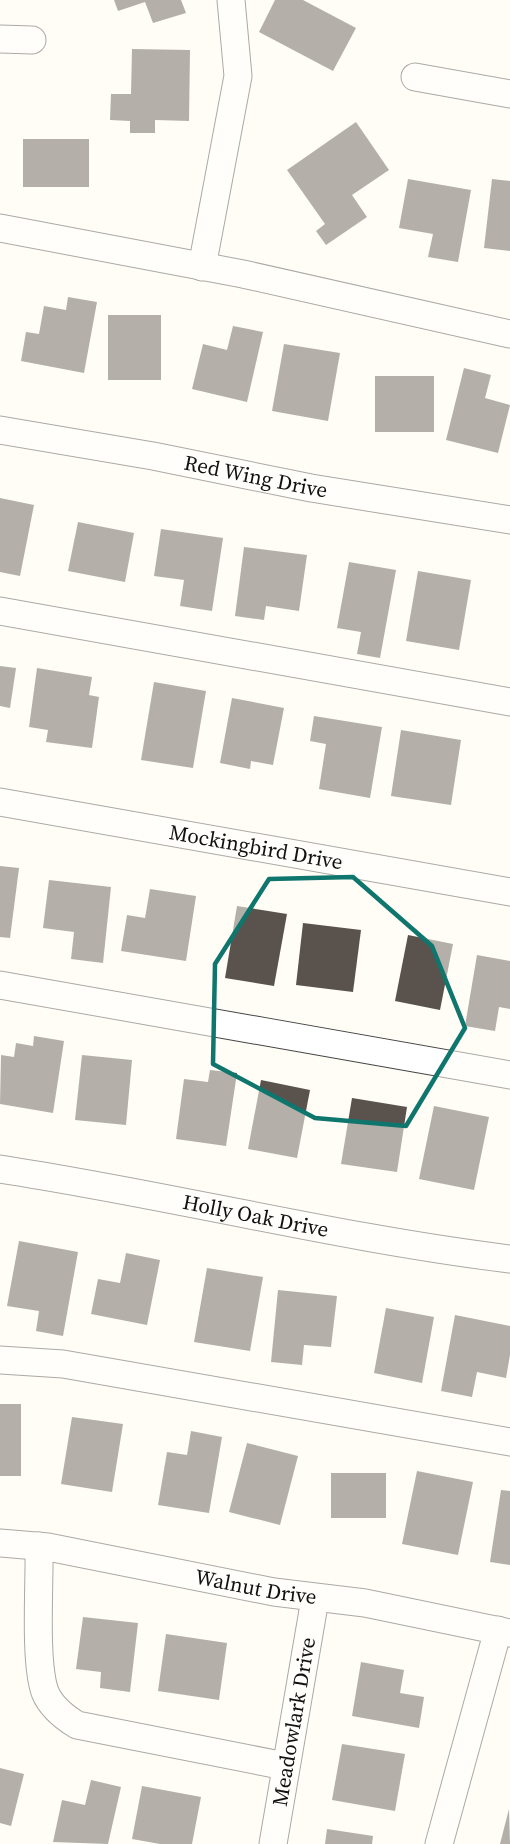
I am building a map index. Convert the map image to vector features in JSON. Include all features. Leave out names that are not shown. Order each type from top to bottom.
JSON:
[{"type":"street","points":[[201,267],[238,76],[231,0]]},
{"type":"street","points":[[0,39],[32,40]]},
{"type":"street","points":[[415,77],[510,94]]},
{"type":"street","points":[[0,228],[201,267],[510,334]]},
{"type":"street","name":"Red Wing Drive","points":[[0,430],[153,456],[311,488],[510,520]]},
{"type":"street","points":[[0,611],[510,702]]},
{"type":"street","name":"Mockingbird Drive","points":[[0,802],[510,892]]},
{"type":"street","points":[[0,985],[510,1075]]},
{"type":"street","name":"Holly Oak Drive","points":[[0,1169],[142,1192],[219,1210],[392,1242],[510,1259]]},
{"type":"street","points":[[0,1360],[63,1364],[510,1442]]},
{"type":"street","name":"Walnut Drive","points":[[0,1543],[39,1546],[315,1599],[365,1603],[504,1632]]},
{"type":"street","points":[[39,1546],[40,1658],[45,1692],[59,1714],[77,1725],[285,1766]]},
{"type":"street","name":"Meadowlark Drive","points":[[273,1844],[285,1766],[304,1676],[315,1599]]},
{"type":"street","points":[[439,1844],[504,1632]]},
{"type":"highlighted area","points":[[353,877],[432,946],[465,1028],[406,1126],[315,1118],[213,1064],[215,964],[269,879]]},
{"type":"building","points":[[114,0],[181,0],[186,13],[153,23],[145,2],[118,11]]},
{"type":"building","points":[[275,0],[303,0],[356,28],[333,71],[259,32]]},
{"type":"building","points":[[132,49],[190,50],[189,121],[155,120],[155,133],[130,133],[130,121],[110,120],[111,94],[131,94]]},
{"type":"building","points":[[356,122],[389,170],[352,195],[367,217],[326,245],[316,231],[325,224],[287,170]]},
{"type":"building","points":[[23,139],[89,139],[89,187],[23,187]]},
{"type":"building","points":[[408,179],[471,190],[458,262],[428,257],[433,234],[399,228]]},
{"type":"building","points":[[492,179],[510,181],[510,251],[484,248]]},
{"type":"building","points":[[68,297],[97,302],[84,373],[21,361],[26,332],[39,334],[44,306],[66,310]]},
{"type":"building","points":[[108,315],[161,315],[161,380],[108,380]]},
{"type":"building","points":[[233,326],[263,332],[247,402],[192,389],[203,344],[227,350]]},
{"type":"building","points":[[284,344],[340,353],[328,421],[272,411]]},
{"type":"building","points":[[464,368],[491,375],[485,398],[510,405],[498,453],[446,440]]},
{"type":"building","points":[[375,376],[434,376],[434,432],[375,432]]},
{"type":"building","points":[[0,498],[34,505],[20,576],[0,572]]},
{"type":"building","points":[[78,522],[134,533],[125,582],[68,571]]},
{"type":"building","points":[[161,529],[223,538],[212,611],[180,606],[184,580],[154,576]]},
{"type":"building","points":[[244,547],[307,555],[299,611],[266,606],[264,620],[235,616]]},
{"type":"building","points":[[349,562],[396,570],[380,658],[357,654],[361,632],[337,628]]},
{"type":"building","points":[[418,571],[471,580],[459,650],[406,641]]},
{"type":"building","points":[[0,666],[16,668],[10,708],[0,706]]},
{"type":"building","points":[[37,668],[92,677],[89,695],[99,697],[92,748],[46,742],[48,730],[29,727]]},
{"type":"building","points":[[154,682],[206,691],[193,768],[141,760]]},
{"type":"building","points":[[232,698],[284,708],[273,765],[251,761],[250,769],[220,763]]},
{"type":"building","points":[[314,716],[382,727],[370,798],[319,789],[326,744],[310,741]]},
{"type":"building","points":[[401,730],[461,740],[451,805],[391,796]]},
{"type":"building","points":[[0,866],[19,868],[10,938],[0,937]]},
{"type":"building","points":[[49,880],[111,887],[103,963],[71,959],[74,932],[43,928]]},
{"type":"building","points":[[150,889],[196,896],[186,961],[121,951],[127,915],[145,918]]},
{"type":"building","points":[[237,906],[287,914],[274,986],[225,978]]},
{"type":"building","points":[[303,923],[361,930],[353,992],[296,985]]},
{"type":"building","points":[[408,935],[453,944],[440,1010],[395,1001]]},
{"type":"building","points":[[477,955],[510,961],[510,1009],[499,1007],[495,1031],[465,1026]]},
{"type":"building","points":[[34,1036],[64,1041],[53,1113],[0,1104],[1,1055],[14,1057],[16,1043],[33,1046]]},
{"type":"building","points":[[82,1055],[132,1060],[126,1125],[75,1120]]},
{"type":"building","points":[[210,1070],[237,1073],[226,1146],[176,1139],[184,1079],[208,1082]]},
{"type":"building","points":[[261,1080],[310,1090],[297,1158],[248,1149]]},
{"type":"building","points":[[352,1098],[407,1107],[397,1172],[341,1164]]},
{"type":"building","points":[[434,1106],[489,1117],[474,1190],[419,1179]]},
{"type":"building","points":[[19,1241],[78,1252],[63,1336],[36,1331],[39,1311],[7,1306]]},
{"type":"building","points":[[126,1253],[160,1260],[147,1325],[91,1314],[98,1279],[120,1283]]},
{"type":"building","points":[[207,1268],[263,1277],[250,1351],[194,1342]]},
{"type":"building","points":[[278,1290],[337,1296],[331,1347],[304,1345],[302,1365],[271,1362]]},
{"type":"building","points":[[386,1308],[434,1317],[422,1383],[374,1373]]},
{"type":"building","points":[[455,1315],[510,1326],[510,1355],[506,1378],[477,1372],[472,1397],[441,1391]]},
{"type":"building","points":[[0,1404],[21,1404],[21,1476],[0,1476]]},
{"type":"building","points":[[72,1417],[123,1424],[112,1492],[61,1484]]},
{"type":"building","points":[[191,1431],[222,1437],[209,1513],[158,1505],[167,1452],[187,1455]]},
{"type":"building","points":[[247,1443],[298,1456],[280,1525],[229,1512]]},
{"type":"building","points":[[417,1471],[473,1482],[458,1555],[402,1544]]},
{"type":"building","points":[[331,1473],[386,1473],[386,1518],[331,1518]]},
{"type":"building","points":[[501,1490],[510,1491],[510,1565],[490,1562]]},
{"type":"building","points":[[83,1617],[138,1623],[130,1692],[100,1688],[101,1672],[76,1669]]},
{"type":"building","points":[[166,1634],[227,1643],[219,1700],[158,1691]]},
{"type":"building","points":[[361,1662],[404,1670],[400,1693],[424,1697],[419,1728],[352,1716]]},
{"type":"building","points":[[342,1744],[405,1754],[395,1811],[332,1800]]},
{"type":"building","points":[[0,1768],[24,1774],[11,1826],[0,1823]]},
{"type":"building","points":[[91,1780],[121,1787],[108,1844],[53,1842],[62,1800],[85,1805]]},
{"type":"building","points":[[142,1786],[201,1797],[192,1844],[160,1844],[132,1839]]},
{"type":"building","points":[[509,1809],[510,1844],[500,1844]]},
{"type":"building","points":[[327,1829],[373,1836],[372,1844],[325,1844]]}]
